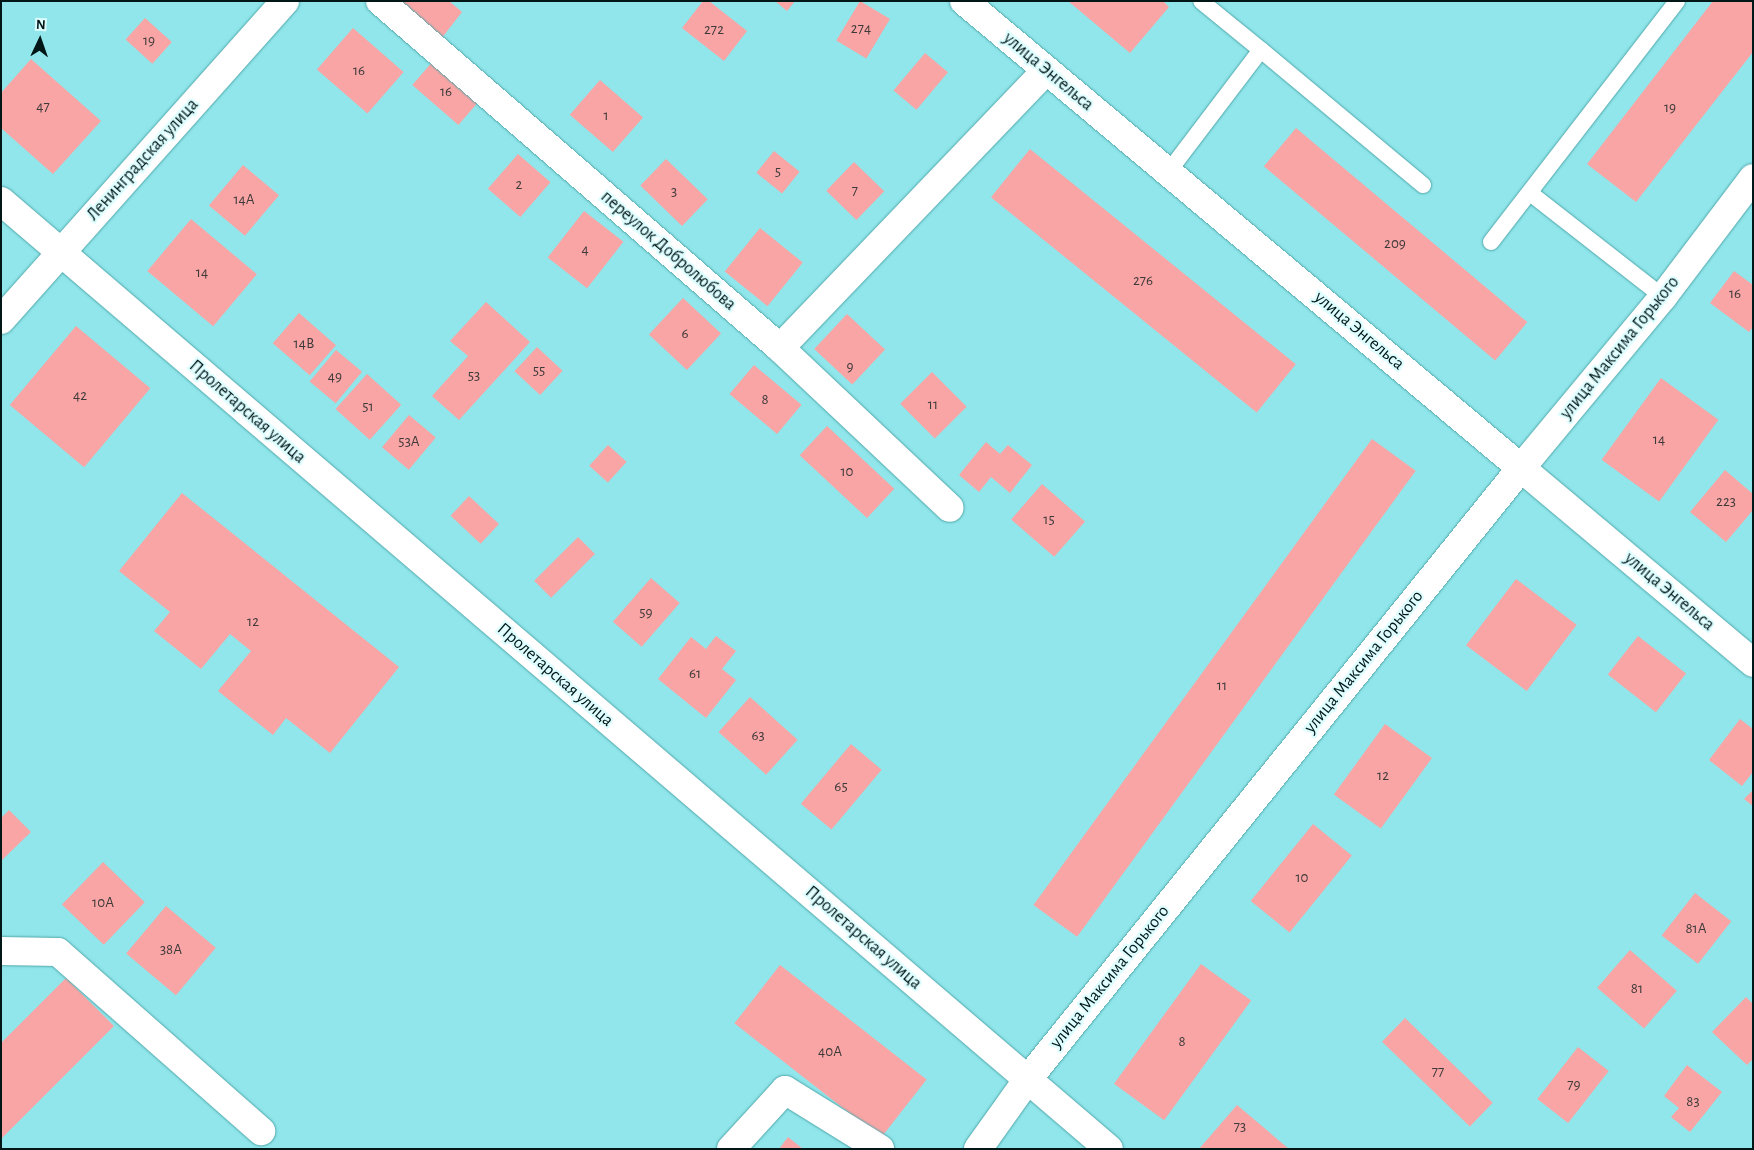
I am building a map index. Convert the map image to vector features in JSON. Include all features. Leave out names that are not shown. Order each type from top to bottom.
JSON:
[{"type":"street","name":"Ленинградская улица","points":[[1,320],[285,1]]},
{"type":"street","name":"переулок Добролюбова","points":[[380,1],[780,348],[950,508]]},
{"type":"street","name":"улица Энгельса","points":[[964,1],[1753,663]]},
{"type":"street","points":[[780,348],[1046,71]]},
{"type":"street","name":"улица Максима Горького","points":[[978,1149],[1028,1080],[1521,468],[1664,297],[1753,178]]},
{"type":"street","name":"Пролетарская улица","points":[[1,201],[1109,1149]]},
{"type":"street","points":[[1,951],[58,952],[261,1131]]},
{"type":"street","points":[[731,1149],[784,1090],[880,1149]]},
{"type":"lane","points":[[1201,1],[1423,185]]},
{"type":"lane","points":[[1492,242],[1677,1]]},
{"type":"lane","points":[[1168,171],[1261,50]]},
{"type":"lane","points":[[1530,194],[1664,297]]},
{"type":"building","points":[[391,1],[449,1],[462,12],[441,39]]},
{"type":"building","points":[[703,1],[709,1],[747,31],[724,61],[682,28]]},
{"type":"building","points":[[775,1],[795,1],[787,11]]},
{"type":"building","points":[[860,1],[890,19],[866,58],[836,40]]},
{"type":"building","points":[[1068,1],[1163,1],[1169,7],[1130,53]]},
{"type":"building","points":[[1713,1],[1753,1],[1753,52],[1636,202],[1587,164]]},
{"type":"building","points":[[145,18],[172,42],[152,64],[126,40]]},
{"type":"building","points":[[353,28],[404,72],[367,113],[317,70]]},
{"type":"building","points":[[925,53],[948,72],[916,110],[894,91]]},
{"type":"building","points":[[31,59],[101,121],[53,174],[1,128],[1,93]]},
{"type":"building","points":[[434,60],[480,100],[458,125],[412,85]]},
{"type":"building","points":[[600,80],[643,117],[613,152],[570,115]]},
{"type":"building","points":[[1296,128],[1527,322],[1495,360],[1264,166]]},
{"type":"building","points":[[1030,149],[1296,364],[1257,412],[991,197]]},
{"type":"building","points":[[774,151],[800,172],[782,194],[756,173]]},
{"type":"building","points":[[518,154],[550,182],[520,217],[488,189]]},
{"type":"building","points":[[666,159],[708,199],[682,226],[640,186]]},
{"type":"building","points":[[854,162],[884,191],[856,220],[826,191]]},
{"type":"building","points":[[243,165],[279,195],[245,236],[209,206]]},
{"type":"building","points":[[584,211],[623,242],[587,288],[548,257]]},
{"type":"building","points":[[191,219],[257,274],[213,326],[147,271]]},
{"type":"building","points":[[760,228],[803,263],[768,306],[725,272]]},
{"type":"building","points":[[1734,271],[1753,285],[1753,327],[1749,332],[1710,303]]},
{"type":"building","points":[[683,298],[721,333],[687,370],[649,335]]},
{"type":"building","points":[[486,302],[530,342],[459,420],[432,396],[468,356],[450,341]]},
{"type":"building","points":[[299,313],[336,345],[310,375],[273,343]]},
{"type":"building","points":[[847,314],[885,349],[852,385],[814,349]]},
{"type":"building","points":[[76,326],[150,388],[84,467],[10,405]]},
{"type":"building","points":[[537,347],[563,371],[540,395],[514,371]]},
{"type":"building","points":[[336,350],[362,372],[336,403],[310,381]]},
{"type":"building","points":[[754,365],[801,405],[777,434],[730,394]]},
{"type":"building","points":[[932,372],[967,407],[935,438],[900,404]]},
{"type":"building","points":[[367,374],[401,405],[370,440],[336,409]]},
{"type":"building","points":[[1661,378],[1718,420],[1659,501],[1602,460]]},
{"type":"building","points":[[409,415],[436,437],[409,470],[382,447]]},
{"type":"building","points":[[827,426],[894,489],[867,518],[800,455]]},
{"type":"building","points":[[1372,439],[1416,471],[1077,937],[1033,905]]},
{"type":"building","points":[[986,442],[1000,454],[1008,445],[1032,465],[1010,493],[991,477],[979,492],[959,475]]},
{"type":"building","points":[[608,445],[627,462],[608,483],[589,466]]},
{"type":"building","points":[[1725,470],[1753,494],[1753,510],[1726,542],[1690,512]]},
{"type":"building","points":[[1042,484],[1085,521],[1054,557],[1011,519]]},
{"type":"building","points":[[182,493],[399,667],[330,753],[286,718],[273,735],[218,691],[251,651],[230,634],[201,669],[154,631],[170,612],[119,571]]},
{"type":"building","points":[[469,496],[499,524],[481,544],[451,516]]},
{"type":"building","points":[[578,537],[595,554],[551,598],[534,581]]},
{"type":"building","points":[[651,578],[680,603],[642,647],[613,622]]},
{"type":"building","points":[[1516,579],[1577,625],[1527,691],[1466,645]]},
{"type":"building","points":[[716,636],[736,651],[722,669],[736,680],[706,718],[658,679],[691,637],[706,649]]},
{"type":"building","points":[[1638,636],[1686,674],[1656,712],[1608,675]]},
{"type":"building","points":[[750,697],[798,740],[766,775],[719,732]]},
{"type":"building","points":[[1740,719],[1753,729],[1753,772],[1742,786],[1709,760]]},
{"type":"building","points":[[1385,724],[1432,758],[1381,828],[1334,794]]},
{"type":"building","points":[[851,744],[882,770],[832,829],[801,804]]},
{"type":"building","points":[[1753,790],[1753,806],[1744,799]]},
{"type":"building","points":[[9,810],[31,832],[1,861],[1,818]]},
{"type":"building","points":[[1313,824],[1352,855],[1290,932],[1251,901]]},
{"type":"building","points":[[103,862],[145,902],[104,945],[62,904]]},
{"type":"building","points":[[1695,893],[1731,921],[1698,964],[1662,936]]},
{"type":"building","points":[[166,906],[216,948],[176,995],[126,953]]},
{"type":"building","points":[[1630,950],[1677,991],[1644,1028],[1597,988]]},
{"type":"building","points":[[1201,964],[1251,1000],[1164,1120],[1114,1084]]},
{"type":"building","points":[[780,965],[927,1080],[881,1138],[734,1023]]},
{"type":"building","points":[[66,978],[114,1026],[1,1139],[1,1043]]},
{"type":"building","points":[[1746,997],[1753,1004],[1753,1059],[1747,1065],[1712,1032]]},
{"type":"building","points":[[1405,1018],[1493,1103],[1470,1126],[1382,1042]]},
{"type":"building","points":[[1578,1047],[1609,1071],[1568,1123],[1537,1099]]},
{"type":"building","points":[[1687,1065],[1722,1092],[1690,1132],[1671,1117],[1679,1108],[1664,1096]]},
{"type":"building","points":[[1237,1105],[1289,1149],[1199,1149]]},
{"type":"building","points":[[788,1137],[803,1149],[779,1149]]}]
